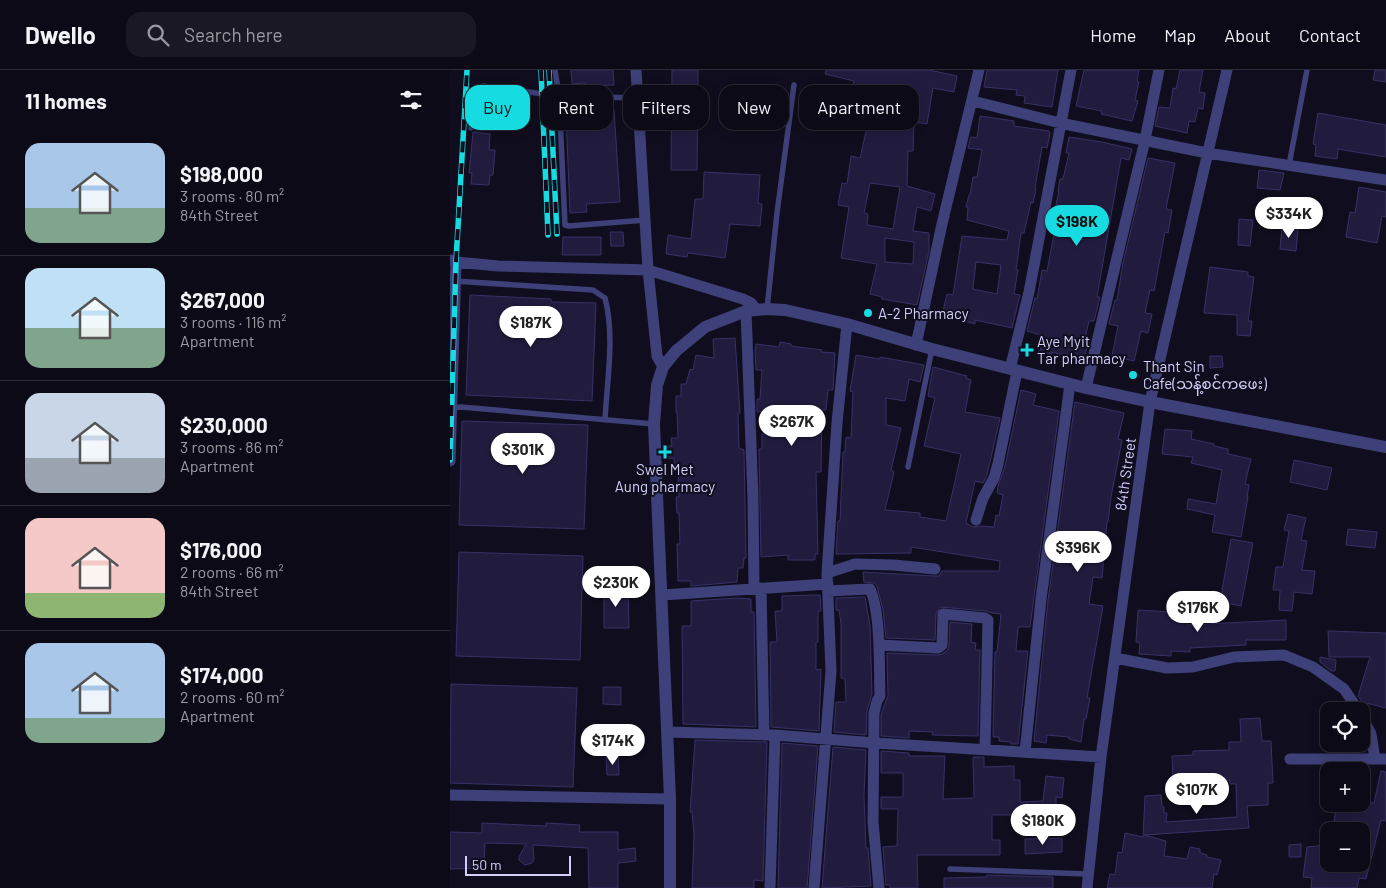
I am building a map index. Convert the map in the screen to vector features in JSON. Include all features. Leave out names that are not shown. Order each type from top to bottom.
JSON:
[{"type":"street","points":[[636,70],[637,85]]},
{"type":"street","points":[[916,345],[942,224],[979,70]]},
{"type":"street","points":[[976,520],[998,464],[1013,370],[1071,70]]},
{"type":"street","points":[[1086,388],[1159,70]]},
{"type":"street","name":"84th Street","points":[[1087,888],[1101,757],[1150,402],[1227,70]]},
{"type":"street","points":[[973,101],[1060,122],[1207,153],[1386,180]]},
{"type":"street","points":[[640,130],[648,270],[657,356],[663,367]]},
{"type":"street","points":[[450,461],[453,261],[498,266],[648,270],[743,299],[751,303],[757,310],[753,498],[770,735],[770,888]]},
{"type":"street","points":[[670,888],[668,732],[654,424],[656,385],[663,367],[676,351],[705,327],[757,310],[786,310],[847,324],[916,345],[1086,388],[1386,447]]},
{"type":"street","points":[[814,888],[832,670],[828,583],[837,423],[847,324]]},
{"type":"street","points":[[1025,752],[1041,599],[1070,384]]},
{"type":"street","points":[[828,583],[855,564],[894,564],[935,570]]},
{"type":"street","points":[[662,595],[828,583],[870,589],[874,598],[879,645],[880,696],[874,713],[873,822],[879,888]]},
{"type":"street","points":[[879,645],[938,648],[942,645],[943,614],[977,617],[988,620],[985,749]]},
{"type":"street","points":[[1115,658],[1167,668],[1194,667],[1234,657],[1284,655],[1313,667],[1344,689],[1353,702]]},
{"type":"street","points":[[668,732],[770,735],[1101,757]]},
{"type":"street","points":[[1290,759],[1381,759],[1370,732]]},
{"type":"street","points":[[450,795],[670,799]]},
{"type":"lane","points":[[555,70],[557,85]]},
{"type":"lane","points":[[1289,165],[1307,70]]},
{"type":"lane","points":[[757,310],[777,213],[794,85]]},
{"type":"lane","points":[[561,130],[565,226],[645,220]]},
{"type":"lane","points":[[454,281],[593,290],[605,298],[608,311],[609,341],[605,420]]},
{"type":"lane","points":[[908,467],[932,349]]},
{"type":"lane","points":[[452,408],[462,407],[654,424]]},
{"type":"lane","points":[[950,869],[1088,874]]},
{"type":"building","points":[[571,70],[613,70],[614,85],[572,84]]},
{"type":"building","points":[[672,70],[698,70],[698,85],[672,85]]},
{"type":"building","points":[[826,70],[929,70],[957,76],[954,92],[933,88],[927,124],[919,123],[919,85],[853,85],[854,81],[825,74]]},
{"type":"building","points":[[987,70],[1058,70],[1052,107],[1024,103],[1025,96],[1016,95],[1017,90],[984,87]]},
{"type":"building","points":[[1084,70],[1139,70],[1137,81],[1139,82],[1135,100],[1138,101],[1132,121],[1101,114],[1102,111],[1076,106]]},
{"type":"building","points":[[1180,70],[1203,70],[1199,92],[1205,93],[1203,109],[1198,108],[1195,122],[1189,121],[1187,133],[1155,126],[1159,107],[1170,108],[1173,88],[1176,89]]},
{"type":"building","points":[[1375,70],[1386,70],[1386,82],[1373,80]]},
{"type":"building","points":[[613,110],[620,202],[586,204],[587,212],[570,213],[567,130],[613,130]]},
{"type":"building","points":[[1318,113],[1386,125],[1386,157],[1338,149],[1337,159],[1315,156],[1316,145],[1313,144]]},
{"type":"building","points":[[980,116],[1014,121],[1014,126],[1049,131],[1050,134],[1047,148],[1042,147],[1033,203],[1031,202],[1024,233],[1021,233],[1014,294],[1020,295],[1012,328],[975,320],[975,324],[942,315],[947,294],[953,295],[962,236],[1007,240],[1009,231],[967,220],[968,207],[966,207],[973,177],[977,177],[982,150],[968,148],[971,137],[977,138]],"holes":[[[976,262],[1001,265],[997,294],[973,289]]]},
{"type":"building","points":[[671,130],[697,130],[697,170],[671,170]]},
{"type":"building","points":[[866,130],[914,130],[913,151],[908,151],[907,186],[935,194],[931,211],[917,207],[913,231],[929,233],[929,251],[917,305],[882,299],[882,297],[870,294],[877,264],[841,258],[849,207],[838,205],[842,183],[847,184],[851,156],[860,158]],"holes":[[[870,183],[900,187],[893,229],[867,225],[868,214],[864,213]],[[885,238],[914,242],[913,264],[885,262]]]},
{"type":"building","points":[[473,132],[490,134],[489,150],[495,150],[493,175],[490,175],[489,185],[471,184],[472,173],[469,173]]},
{"type":"building","points":[[1069,137],[1132,149],[1129,160],[1121,158],[1097,297],[1100,297],[1094,321],[1089,321],[1084,343],[1088,344],[1083,361],[1052,352],[1052,354],[1040,351],[1044,336],[1027,331],[1035,298],[1037,299],[1042,270],[1047,271],[1055,229],[1051,228],[1060,179],[1063,179],[1069,153],[1066,153]]},
{"type":"building","points":[[1148,158],[1175,163],[1166,209],[1172,210],[1168,233],[1165,232],[1154,291],[1150,290],[1145,313],[1152,314],[1148,333],[1141,331],[1134,361],[1112,356],[1118,326],[1109,324],[1115,300],[1117,300],[1123,263]]},
{"type":"building","points":[[1259,170],[1284,173],[1280,190],[1257,188]]},
{"type":"building","points":[[704,172],[760,175],[758,203],[762,204],[760,226],[730,224],[725,258],[688,253],[687,257],[666,254],[668,235],[691,239],[695,199],[703,199]]},
{"type":"building","points":[[1359,187],[1386,192],[1386,217],[1382,216],[1377,243],[1346,237],[1350,212],[1355,213]]},
{"type":"building","points":[[1239,219],[1253,220],[1250,246],[1238,245]]},
{"type":"building","points":[[1282,228],[1298,229],[1296,251],[1280,249]]},
{"type":"building","points":[[610,232],[623,232],[624,246],[611,246]]},
{"type":"building","points":[[563,237],[601,237],[601,255],[562,255]]},
{"type":"building","points":[[1210,267],[1248,272],[1248,276],[1254,277],[1248,321],[1252,321],[1250,336],[1237,335],[1237,315],[1204,313]]},
{"type":"building","points":[[470,295],[551,299],[551,302],[596,303],[592,401],[466,395]]},
{"type":"building","points":[[735,338],[740,413],[738,413],[739,448],[744,450],[746,558],[744,558],[743,568],[738,568],[737,582],[691,586],[691,581],[678,581],[677,544],[680,544],[679,513],[677,513],[676,497],[679,497],[678,472],[675,472],[674,458],[666,459],[665,446],[672,446],[671,438],[678,438],[676,396],[681,396],[681,384],[686,384],[690,369],[693,370],[696,355],[714,358],[713,339]]},
{"type":"building","points":[[780,342],[791,344],[791,346],[822,350],[821,352],[835,353],[833,390],[828,390],[826,410],[822,410],[821,472],[816,472],[818,554],[815,554],[815,560],[788,560],[788,555],[761,557],[759,449],[762,449],[762,434],[772,433],[771,411],[757,412],[757,399],[760,399],[762,370],[756,370],[755,351],[756,344],[779,347]]},
{"type":"building","points":[[856,355],[880,359],[880,357],[924,365],[920,382],[909,379],[905,401],[886,398],[886,425],[901,428],[891,470],[894,472],[885,510],[920,513],[920,517],[946,521],[961,454],[924,446],[935,398],[928,396],[933,367],[967,376],[966,378],[971,380],[965,412],[1000,418],[987,475],[983,483],[975,481],[966,523],[973,527],[994,527],[996,515],[999,516],[1003,495],[997,493],[998,486],[1005,466],[1021,390],[1036,394],[1033,405],[1059,411],[1030,627],[1018,627],[1016,651],[1028,651],[1018,744],[999,741],[999,737],[993,737],[995,652],[997,652],[1001,614],[940,607],[936,614],[935,640],[886,638],[883,610],[877,586],[874,583],[864,582],[863,572],[939,576],[942,571],[999,571],[1000,561],[911,547],[911,553],[836,554],[838,521],[840,521],[843,452],[845,452],[846,437],[851,438],[853,392],[850,391]]},
{"type":"building","points":[[1210,356],[1222,356],[1223,367],[1210,368]]},
{"type":"building","points":[[1075,402],[1124,413],[1118,439],[1122,440],[1107,522],[1102,578],[1093,577],[1089,604],[1103,606],[1087,698],[1090,698],[1086,719],[1084,719],[1081,742],[1069,739],[1069,737],[1047,735],[1046,743],[1034,741],[1048,600]]},
{"type":"building","points":[[462,421],[588,425],[584,529],[459,525]]},
{"type":"building","points":[[1165,429],[1192,431],[1191,439],[1228,449],[1228,454],[1251,459],[1245,484],[1249,485],[1241,537],[1212,532],[1215,515],[1187,509],[1188,499],[1216,504],[1222,470],[1191,463],[1193,457],[1162,454]]},
{"type":"building","points":[[1294,460],[1332,468],[1327,490],[1290,482]]},
{"type":"building","points":[[1288,514],[1306,518],[1301,540],[1307,541],[1302,570],[1315,571],[1312,594],[1294,592],[1292,611],[1279,610],[1280,590],[1273,590],[1276,567],[1283,567],[1289,531],[1284,530]]},
{"type":"building","points":[[1348,529],[1377,532],[1375,548],[1346,545]]},
{"type":"building","points":[[1231,539],[1253,543],[1241,606],[1220,602]]},
{"type":"building","points":[[459,552],[583,556],[580,660],[456,656]]},
{"type":"building","points":[[604,587],[628,587],[629,628],[604,628]]},
{"type":"building","points":[[820,595],[821,611],[818,611],[818,642],[816,642],[816,670],[821,669],[819,731],[771,727],[770,642],[777,642],[775,611],[782,611],[782,596]]},
{"type":"building","points":[[865,597],[870,626],[872,694],[867,711],[866,735],[834,732],[836,702],[846,702],[845,679],[841,678],[841,624],[839,610],[836,610],[836,598]]},
{"type":"building","points":[[751,599],[751,612],[754,612],[756,727],[683,724],[682,626],[691,626],[691,601]]},
{"type":"building","points":[[1138,610],[1188,613],[1187,625],[1286,620],[1286,640],[1246,640],[1246,645],[1190,648],[1190,652],[1171,651],[1171,656],[1139,654],[1140,643],[1136,642]]},
{"type":"building","points":[[950,622],[972,624],[971,642],[976,643],[975,650],[980,650],[978,736],[932,735],[933,732],[909,731],[909,738],[881,736],[881,714],[888,696],[887,653],[942,654],[947,651],[949,646]]},
{"type":"building","points":[[1328,631],[1386,633],[1386,708],[1370,704],[1370,702],[1362,702],[1358,696],[1370,657],[1329,657]]},
{"type":"building","points":[[1320,657],[1336,660],[1335,671],[1331,671],[1320,662]]},
{"type":"building","points":[[451,684],[577,688],[573,787],[450,783]]},
{"type":"building","points":[[603,687],[621,687],[621,705],[603,704]]},
{"type":"building","points":[[1260,718],[1262,741],[1271,741],[1273,783],[1268,783],[1268,805],[1247,806],[1249,828],[1144,835],[1166,841],[1164,856],[1187,859],[1190,847],[1200,849],[1200,853],[1207,855],[1206,857],[1221,860],[1217,875],[1214,874],[1212,888],[1107,888],[1110,874],[1115,875],[1118,852],[1122,853],[1125,833],[1143,837],[1145,796],[1161,795],[1164,813],[1167,813],[1166,822],[1237,817],[1236,784],[1230,784],[1230,780],[1194,781],[1194,777],[1173,778],[1172,756],[1193,755],[1193,751],[1229,750],[1229,742],[1241,742],[1240,719]]},
{"type":"building","points":[[695,740],[767,742],[763,881],[754,880],[754,888],[692,888],[694,834],[692,812],[690,812]]},
{"type":"building","points":[[782,743],[818,746],[807,888],[778,888]]},
{"type":"building","points":[[833,747],[866,750],[864,796],[866,848],[868,848],[871,886],[822,888]]},
{"type":"building","points":[[881,751],[909,753],[909,756],[945,756],[943,799],[974,798],[973,757],[984,757],[984,767],[1014,766],[1014,780],[1020,780],[1020,802],[1043,801],[1046,776],[1064,778],[1062,798],[1056,797],[1056,817],[992,815],[992,840],[1000,840],[1000,855],[917,855],[918,888],[890,888],[890,885],[886,885],[883,847],[897,846],[898,809],[881,809],[881,797],[903,797],[903,773],[881,773]]},
{"type":"building","points":[[618,756],[619,775],[607,775],[606,757]]},
{"type":"building","points":[[1381,771],[1386,772],[1386,821],[1381,820],[1370,863],[1370,822],[1334,821],[1336,812],[1370,812],[1370,802],[1374,803]]},
{"type":"building","points":[[482,823],[546,826],[546,823],[580,825],[579,832],[618,832],[618,850],[635,848],[636,861],[618,863],[618,888],[589,888],[588,848],[533,845],[534,860],[532,863],[525,865],[519,860],[519,857],[526,844],[485,843],[484,868],[450,869],[450,832],[482,833]]},
{"type":"building","points":[[1062,838],[1062,852],[1025,854],[1025,839]]},
{"type":"building","points":[[1301,844],[1301,857],[1289,857],[1289,845]]},
{"type":"building","points":[[1320,846],[1320,872],[1368,872],[1366,879],[1359,878],[1357,888],[1311,888],[1312,878],[1303,877],[1307,847]]},
{"type":"building","points":[[987,875],[1053,877],[1053,888],[944,888],[944,878],[987,877]]},
{"type":"railway","points":[[450,460],[456,261],[467,70]]},
{"type":"railway","points":[[541,70],[548,235]]},
{"type":"railway","points":[[549,70],[557,234]]},
{"type":"place","name":"A-2 Pharmacy","points":[[868,313]]},
{"type":"place","name":"Aye Myit Tar pharmacy","points":[[1027,350]]},
{"type":"place","name":"Thant Sin Cafe(သန့်စင်ကဖေး)","points":[[1133,375]]},
{"type":"place","name":"Swel Met Aung pharmacy","points":[[665,452]]}]
